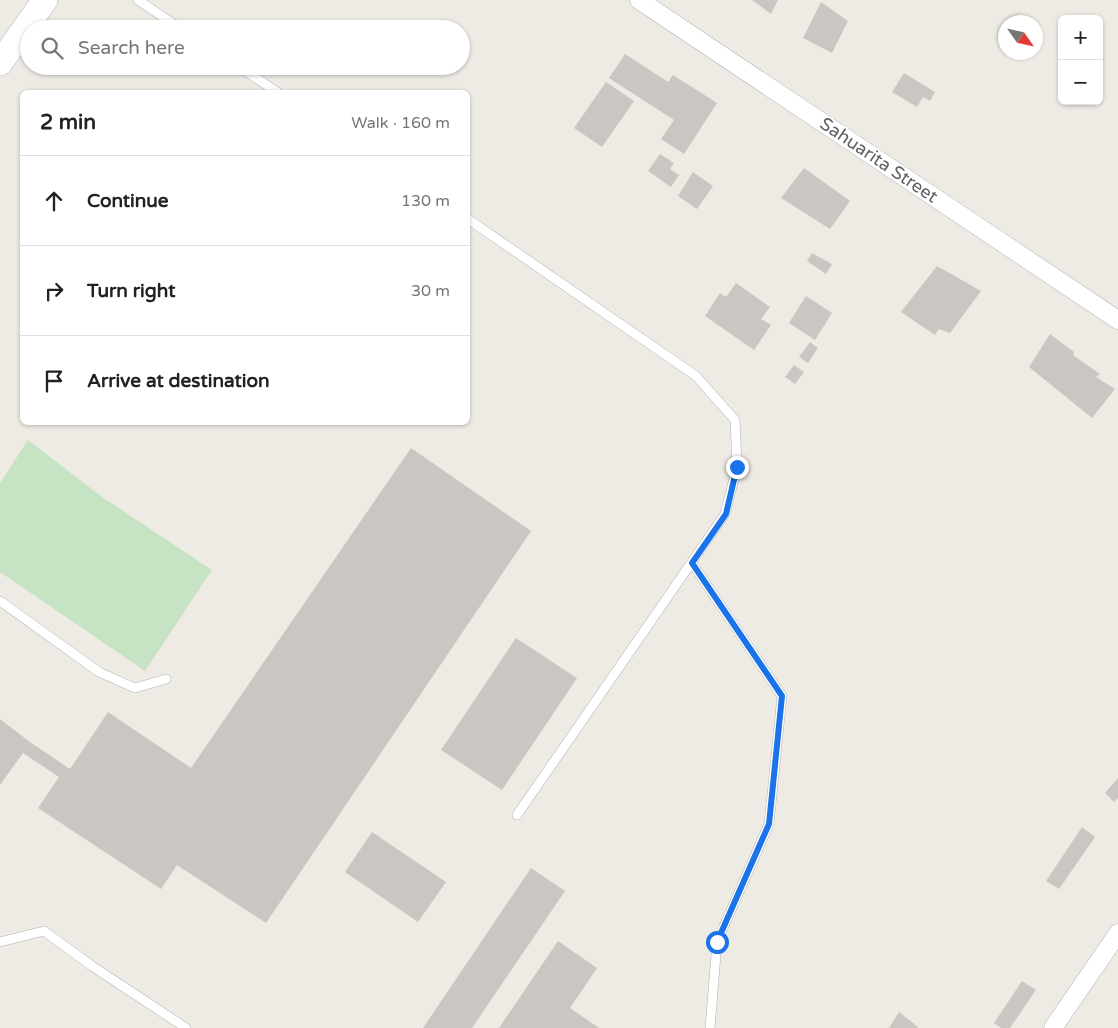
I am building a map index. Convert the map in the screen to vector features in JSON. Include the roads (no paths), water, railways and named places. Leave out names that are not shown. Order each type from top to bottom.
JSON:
[{"type":"main road","points":[[30,20],[44,0]]},
{"type":"main road","points":[[0,63],[20,34]]},
{"type":"street","name":"Sahuarita Street","points":[[639,0],[1118,320]]},
{"type":"street","points":[[1053,1028],[1118,933]]},
{"type":"lane","points":[[138,0],[168,20]]},
{"type":"lane","points":[[252,75],[274,90]]},
{"type":"lane","points":[[470,221],[696,376],[735,420],[737,467],[726,514],[517,815]]},
{"type":"lane","points":[[692,563],[782,696],[769,824],[717,942],[710,1028]]},
{"type":"lane","points":[[0,601],[100,672],[135,688],[166,679]]},
{"type":"lane","points":[[0,942],[44,931],[92,966],[186,1028]]}]
